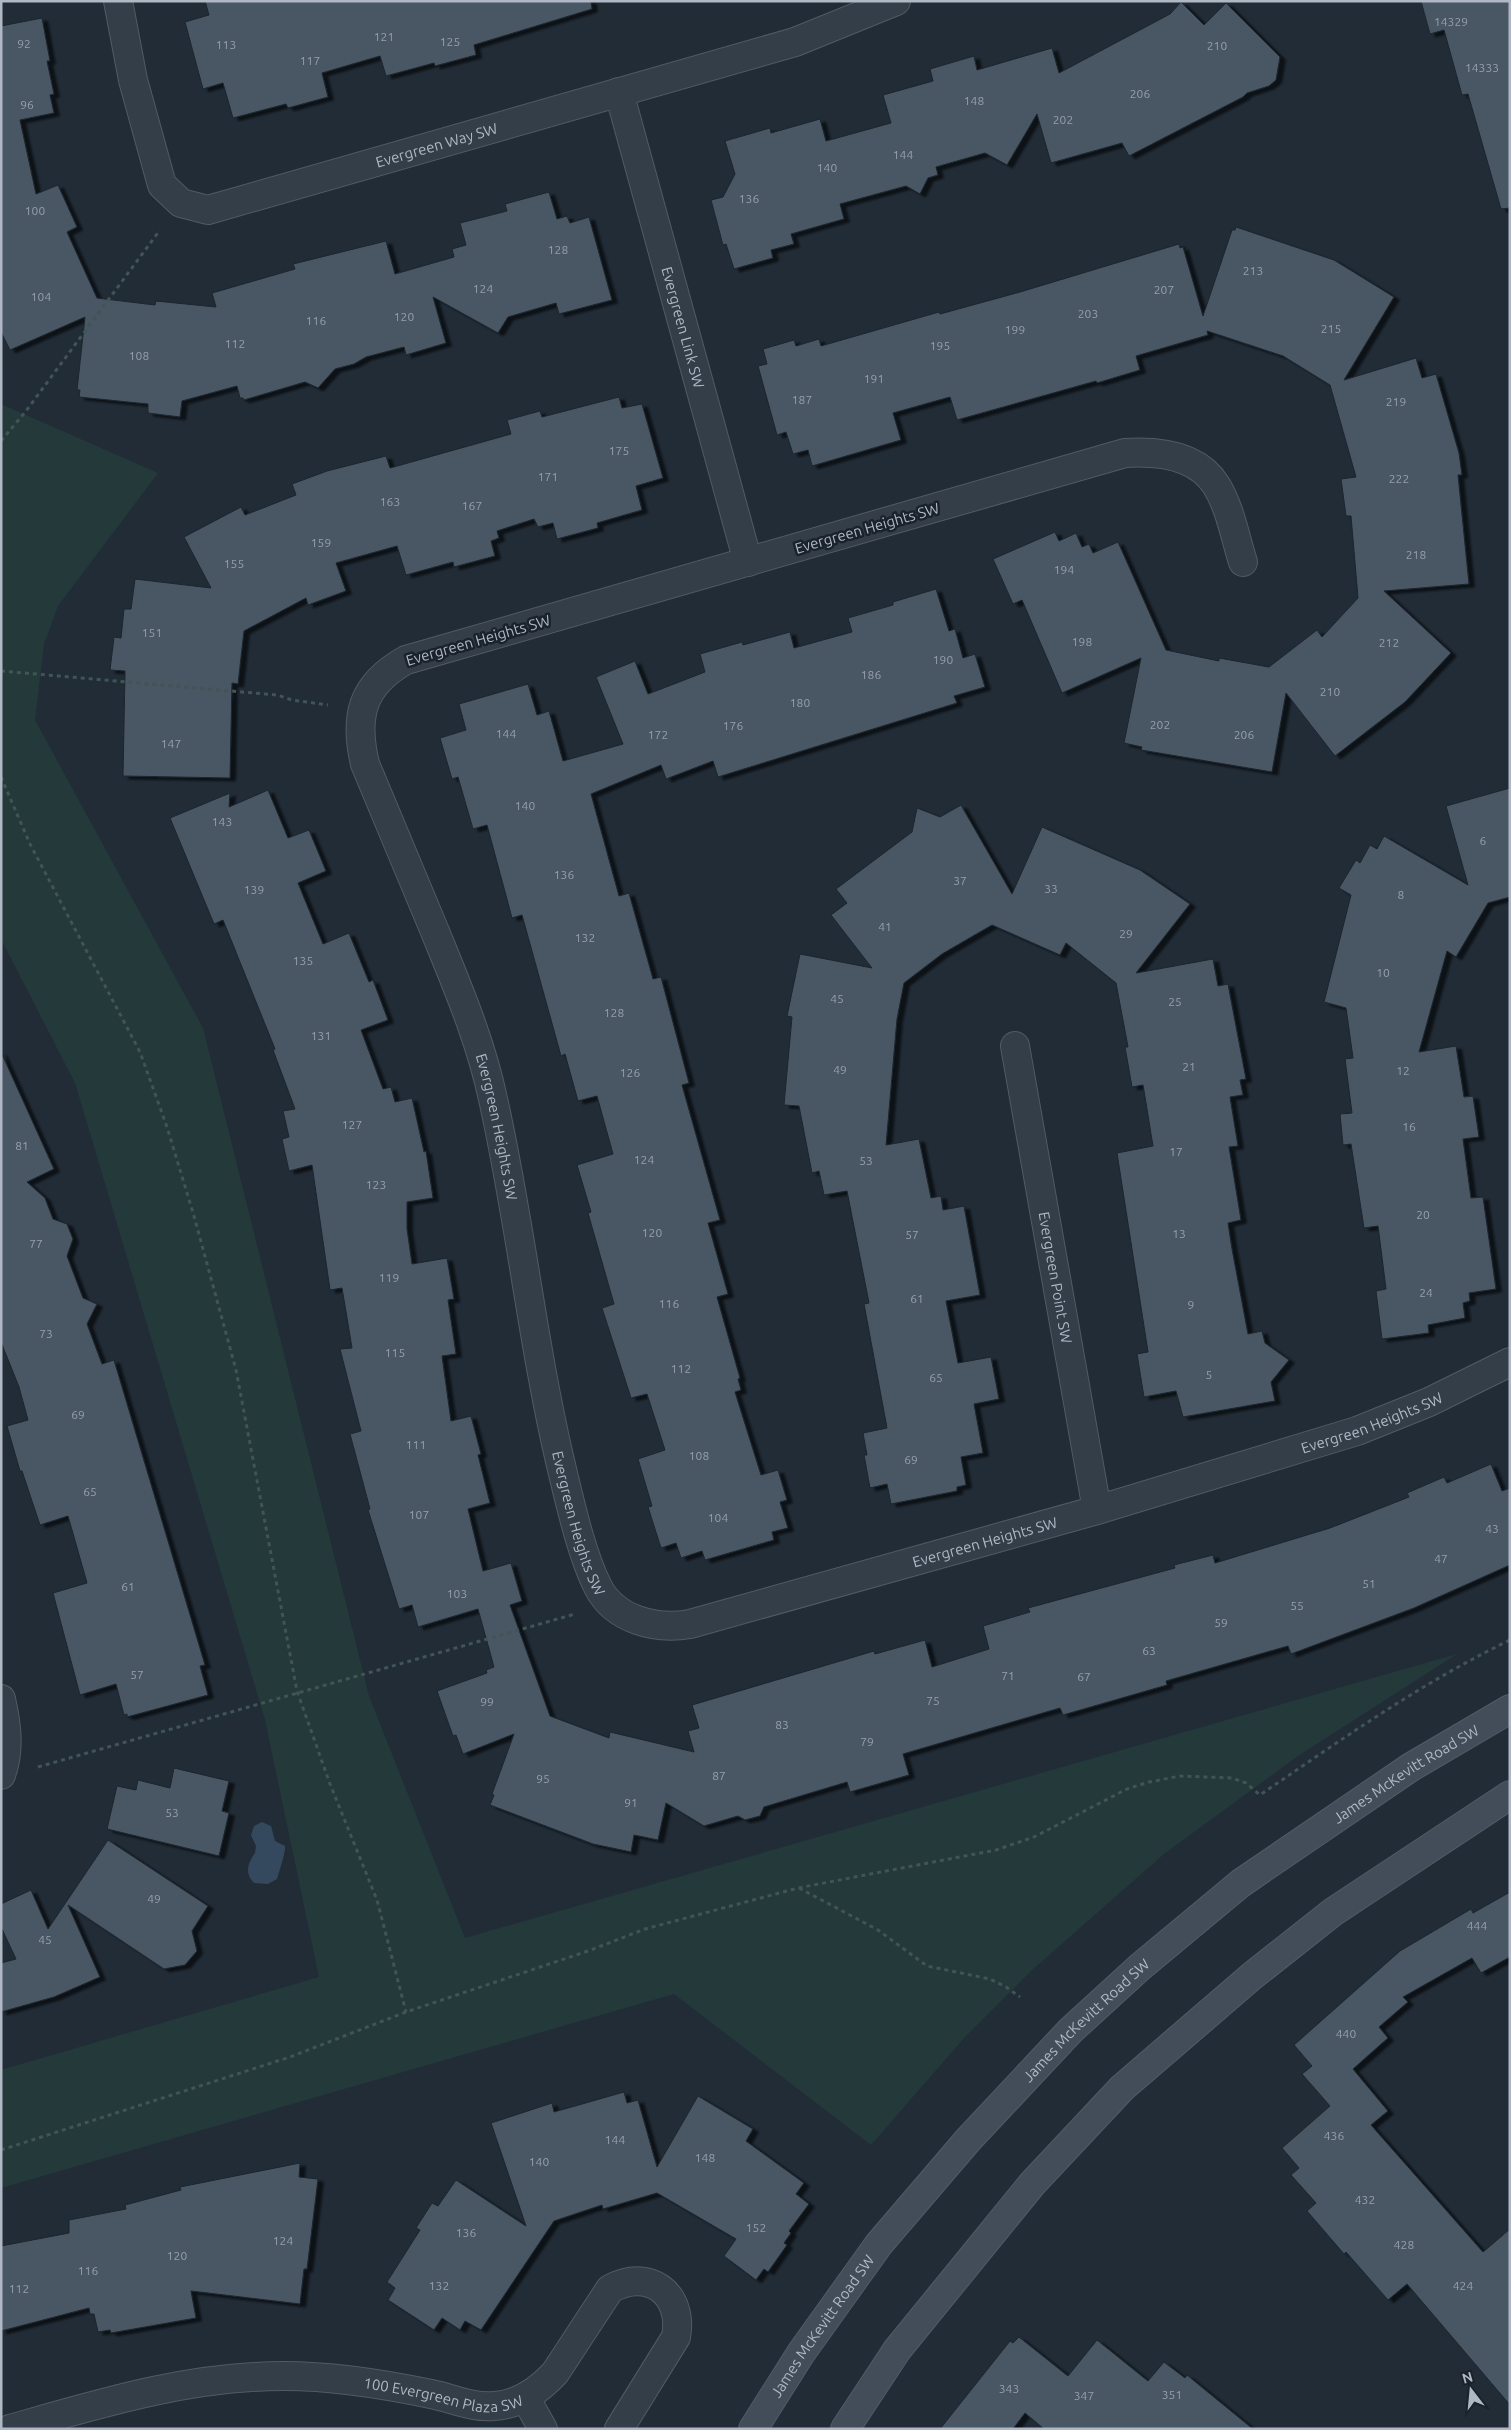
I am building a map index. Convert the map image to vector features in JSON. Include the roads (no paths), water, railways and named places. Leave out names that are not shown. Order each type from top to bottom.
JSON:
[{"type":"main road","name":"James McKevitt Road SW","points":[[753,2429],[801,2353],[879,2244],[968,2140],[1071,2030],[1140,1967],[1241,1883],[1411,1767],[1510,1709]]},
{"type":"main road","points":[[845,2429],[902,2343],[1032,2184],[1122,2088],[1252,1976],[1334,1912],[1510,1795]]},
{"type":"street","name":"Evergreen Way SW","points":[[118,1],[133,80],[162,185],[182,203],[208,210],[795,42],[896,1]]},
{"type":"street","name":"Evergreen Link SW","points":[[619,92],[748,562]]},
{"type":"street","name":"Evergreen Heights SW","points":[[1243,562],[1226,508],[1215,484],[1200,469],[1174,455],[1148,451],[1125,453],[406,660],[394,667],[377,682],[363,710],[359,726],[365,764],[456,982],[472,1026],[493,1097],[551,1423],[587,1557],[598,1588],[611,1603],[629,1617],[652,1626],[671,1628],[690,1624],[1097,1510],[1357,1431],[1429,1402],[1510,1362]]},
{"type":"street","name":"Evergreen Point SW","points":[[1015,1046],[1097,1510]]},
{"type":"street","points":[[1,1699],[7,1724],[7,1758],[1,1775]]},
{"type":"street","name":"100 Evergreen Plaza SW","points":[[10,2429],[139,2392],[206,2380],[247,2377],[286,2376],[338,2379],[434,2394],[480,2407],[511,2403],[525,2397],[545,2384],[555,2373],[601,2299],[610,2289],[623,2282],[637,2280],[652,2283],[663,2290],[672,2300],[677,2311],[678,2325],[676,2338],[619,2429]]},
{"type":"street","points":[[525,2397],[543,2429]]},
{"type":"water","points":[[262,1822],[271,1826],[275,1841],[285,1846],[277,1879],[268,1884],[254,1883],[248,1872],[250,1860],[255,1853],[256,1846],[251,1835],[254,1826]]}]
